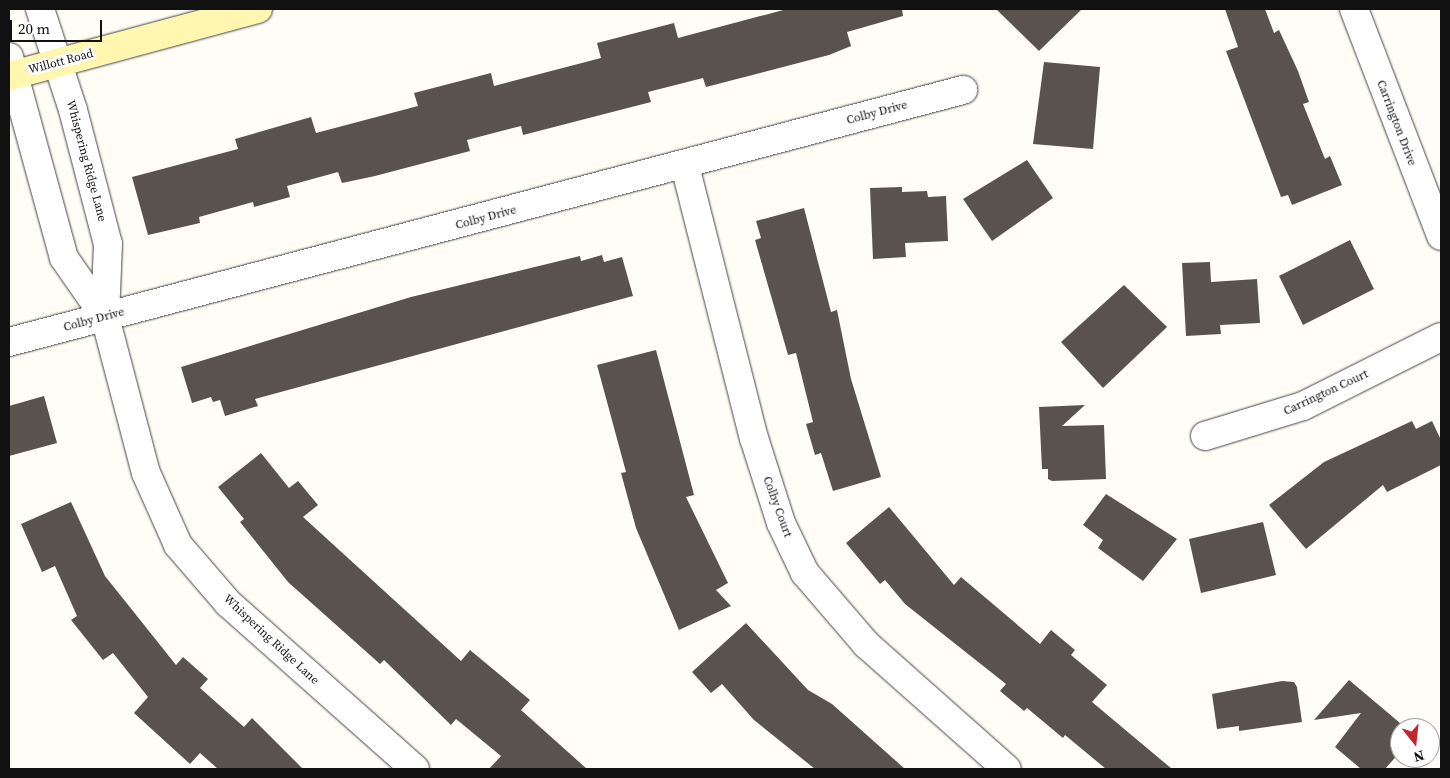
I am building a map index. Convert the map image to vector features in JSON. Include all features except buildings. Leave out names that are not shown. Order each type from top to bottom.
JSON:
[{"type":"main road","name":"Willott Road","points":[[10,69],[58,63],[258,9]]},
{"type":"street","name":"Whispering Ridge Lane","points":[[40,9],[58,63],[108,244],[105,317],[146,474],[178,545],[228,603],[415,769]]},
{"type":"street","name":"Carrington Drive","points":[[1354,9],[1441,236]]},
{"type":"street","name":"Whispering Ridge Lane","points":[[10,69],[64,258],[105,317]]},
{"type":"street","name":"Colby Drive","points":[[9,342],[685,166],[963,90]]},
{"type":"street","name":"Colby Court","points":[[685,166],[754,438],[781,523],[805,573],[866,644],[1007,769]]},
{"type":"street","name":"Carrington Court","points":[[1205,436],[1303,406],[1441,337]]}]
